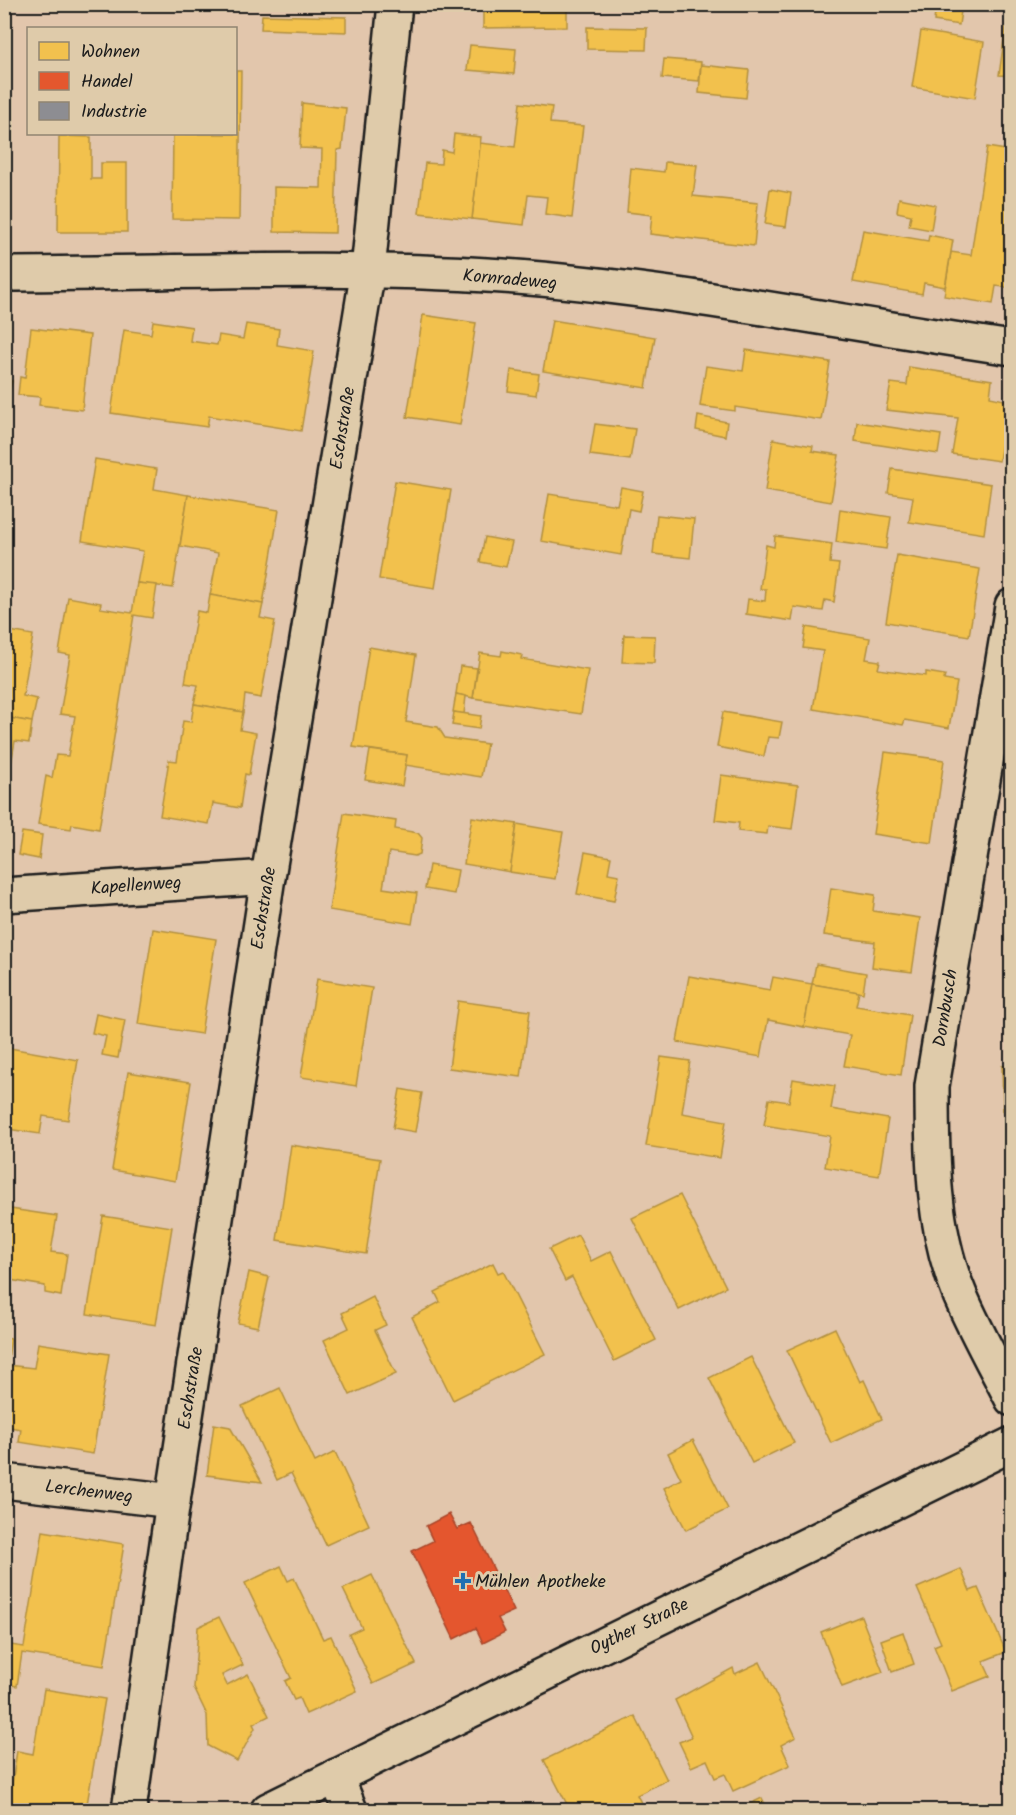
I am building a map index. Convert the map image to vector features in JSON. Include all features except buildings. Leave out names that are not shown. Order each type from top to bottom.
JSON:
[{"type":"street","name":"Eschstraße","points":[[129,1810],[173,1501],[268,877],[368,270],[395,4]]},
{"type":"street","name":"Kornradeweg","points":[[4,274],[368,270],[504,276],[645,292],[1011,348]]},
{"type":"street","name":"Dornbusch","points":[[1011,606],[932,1086],[932,1163],[940,1232],[960,1294],[1011,1399]]},
{"type":"street","name":"Kapellenweg","points":[[4,895],[268,877]]},
{"type":"street","name":"Oyther Straße","points":[[268,1810],[1011,1444]]},
{"type":"street","name":"Lerchenweg","points":[[4,1481],[173,1501]]},
{"type":"street","points":[[336,1776],[350,1810]]},
{"type":"place","name":"Mühlen Apotheke","points":[[463,1581]]}]
